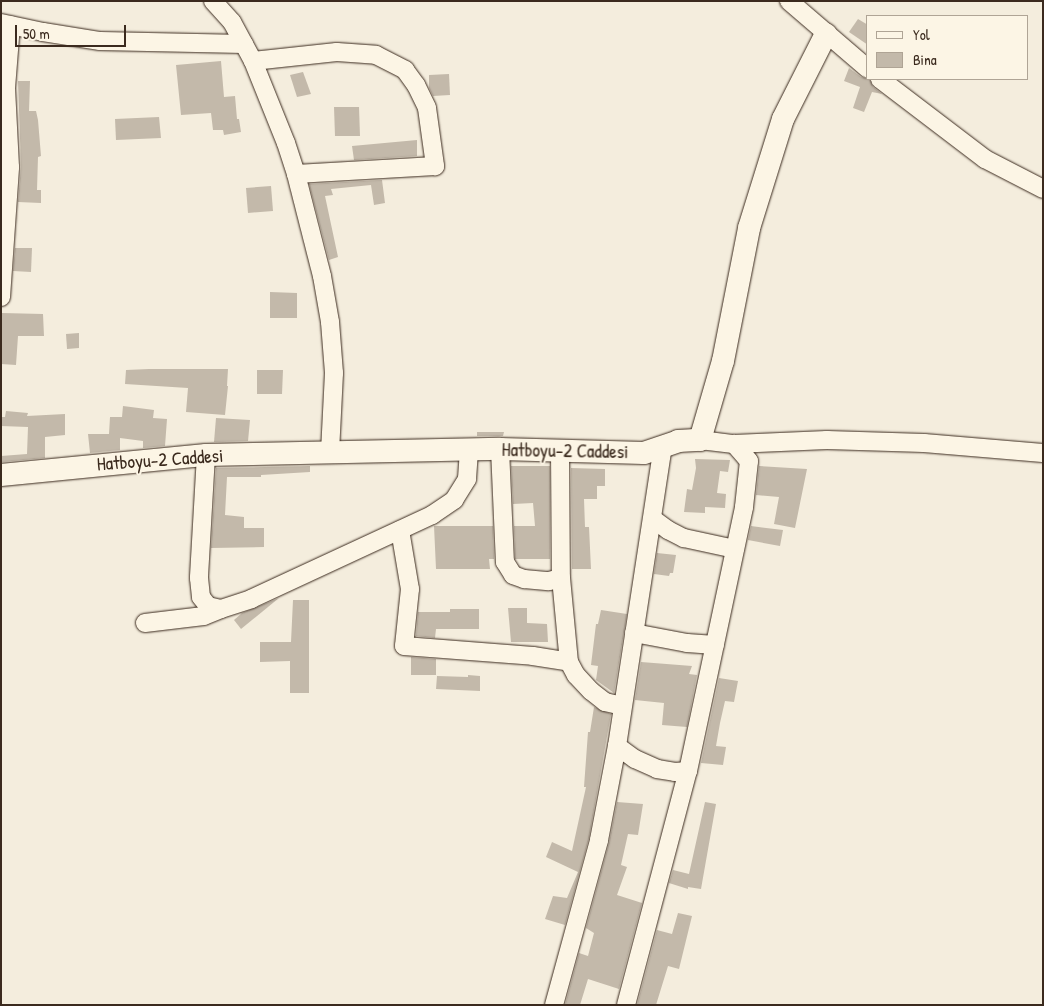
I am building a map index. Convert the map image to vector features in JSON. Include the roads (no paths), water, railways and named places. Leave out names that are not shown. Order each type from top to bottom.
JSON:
[{"type":"main road","points":[[700,440],[723,361],[749,228],[771,155],[783,119],[826,34]]},
{"type":"main road","name":"Hatboyu-2 Caddesi","points":[[1,475],[206,455],[469,450],[644,452],[678,441],[700,440]]},
{"type":"street","points":[[213,1],[232,22],[253,61],[286,143],[296,174],[322,276],[330,322],[334,374],[330,452]]},
{"type":"street","points":[[789,1],[866,66]]},
{"type":"street","points":[[1,297],[5,165],[6,24],[100,41],[244,44]]},
{"type":"street","points":[[253,61],[337,52],[376,55],[405,70],[416,85],[427,108],[435,166],[296,174]]},
{"type":"street","points":[[881,80],[985,159],[1043,190]]},
{"type":"street","points":[[700,440],[734,444],[827,440],[895,442],[1043,453]]},
{"type":"street","points":[[626,1005],[688,771],[744,507],[749,461],[734,444]]},
{"type":"street","points":[[554,1005],[599,840],[617,746],[663,446]]},
{"type":"street","points":[[145,623],[204,616],[251,599],[432,514],[454,500],[467,479],[469,450]]},
{"type":"street","points":[[500,450],[505,562],[513,575],[524,579],[549,581],[561,578]]},
{"type":"street","points":[[560,450],[561,578],[569,662],[576,675],[591,691],[605,702],[622,706]]},
{"type":"street","points":[[206,455],[199,578],[202,597],[208,606],[221,609]]},
{"type":"street","points":[[653,519],[668,530],[684,538],[735,549]]},
{"type":"street","points":[[400,530],[410,589],[404,646],[533,656],[569,662]]},
{"type":"street","points":[[634,633],[687,644],[715,645]]},
{"type":"street","points":[[617,746],[656,769],[675,772],[688,771]]}]
